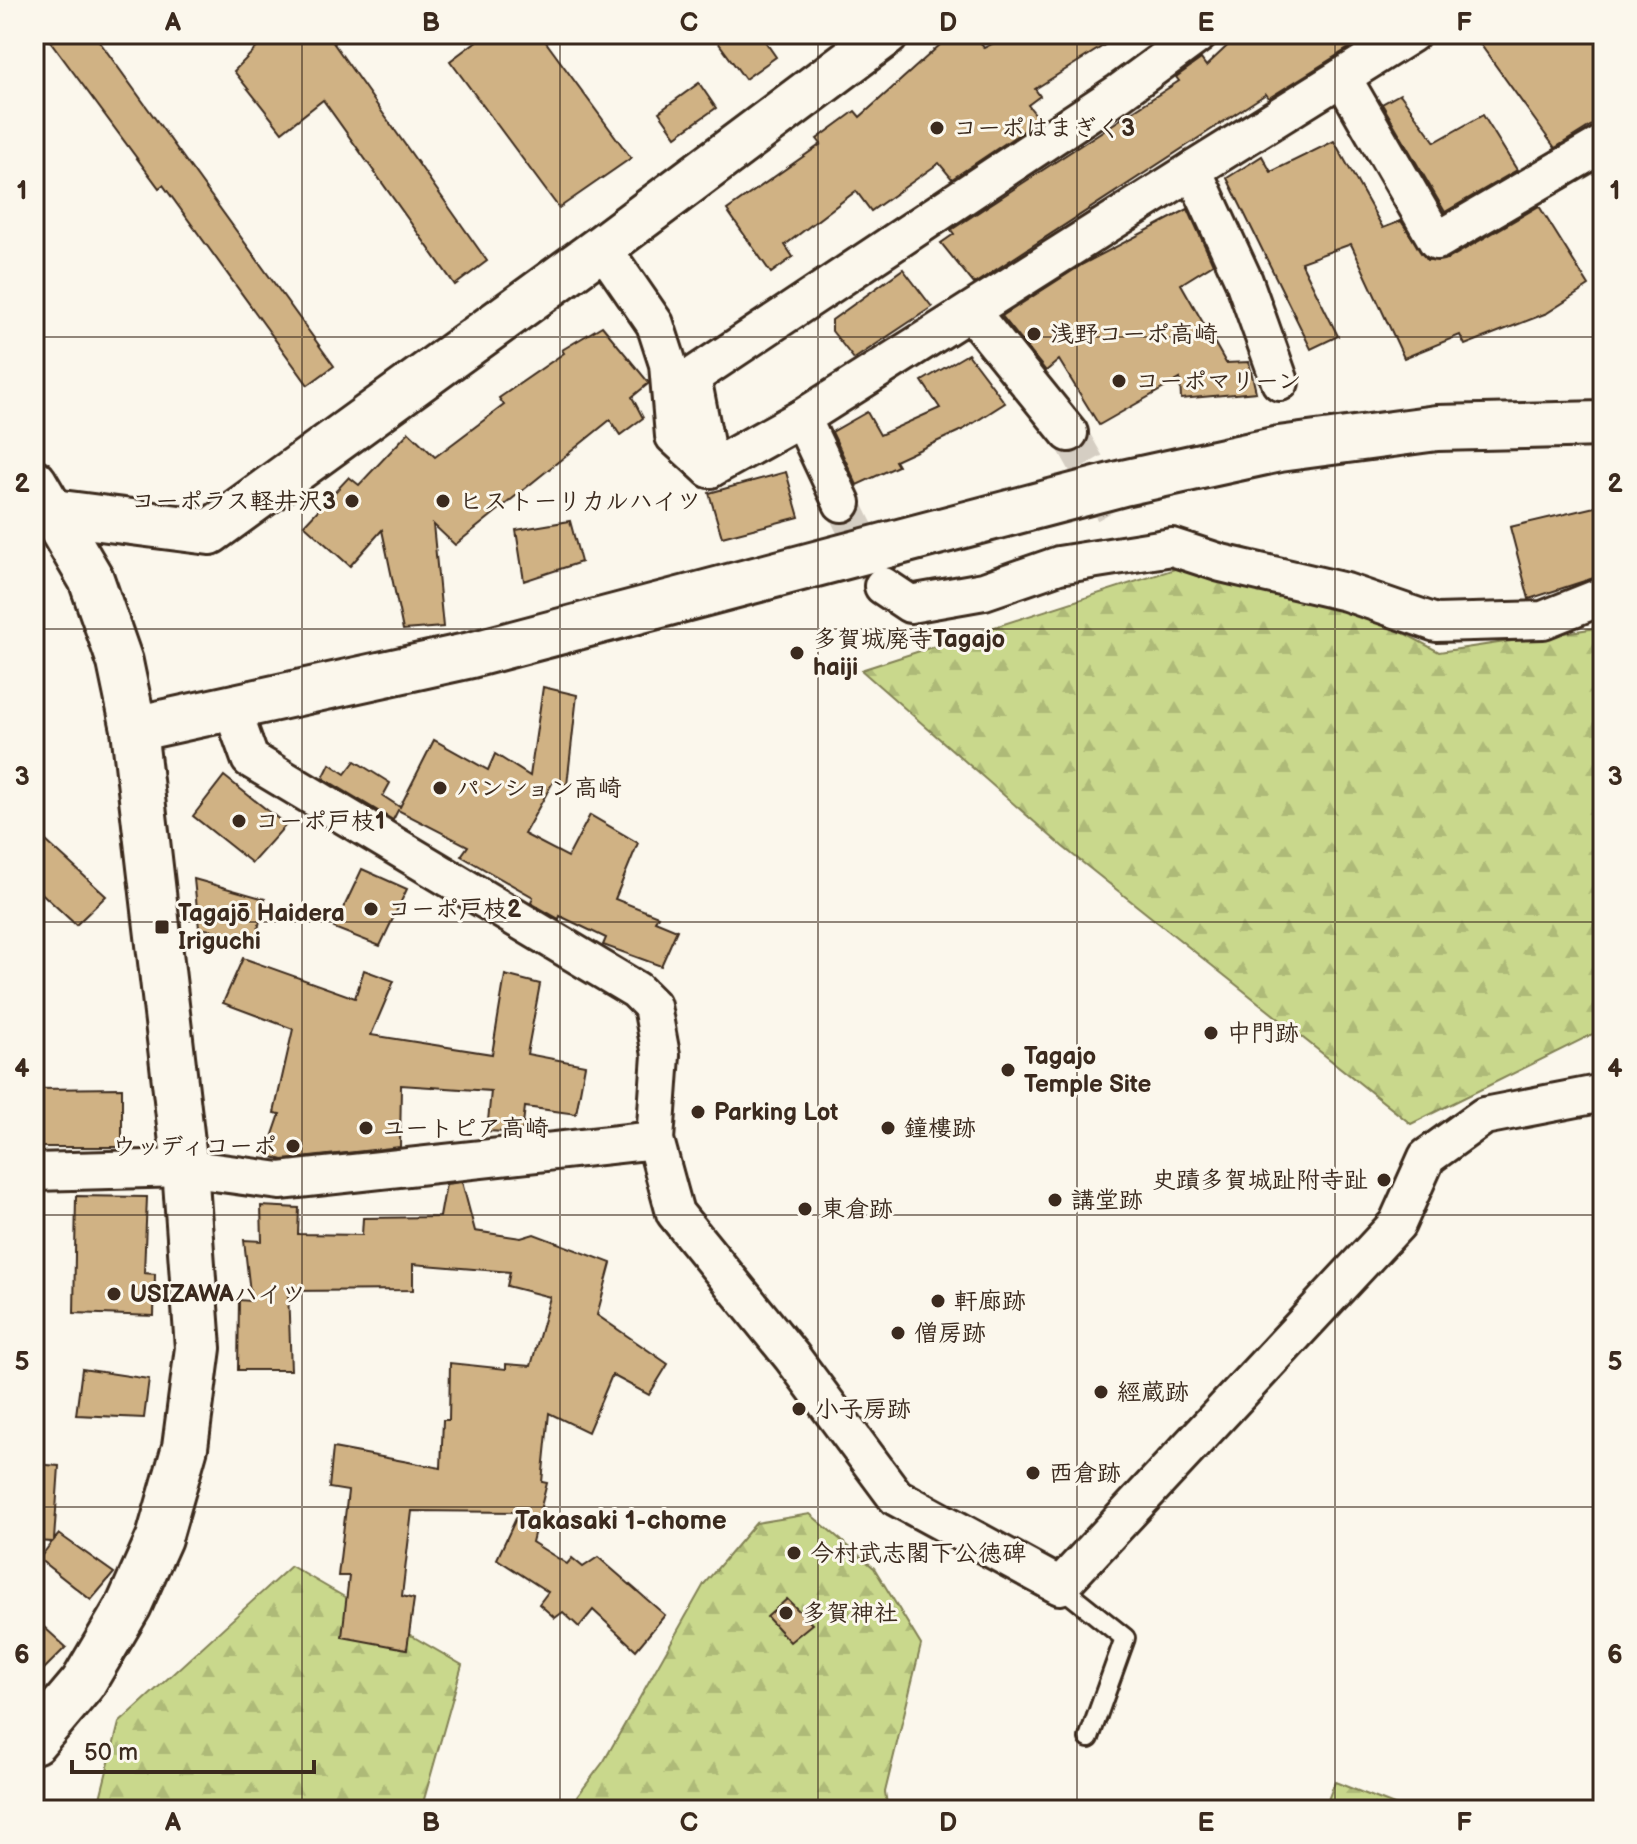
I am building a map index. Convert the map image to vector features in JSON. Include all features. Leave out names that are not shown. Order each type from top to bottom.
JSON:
[{"type":"street","points":[[44,497],[210,532],[602,247],[886,34]]},
{"type":"street","points":[[710,469],[692,377],[1120,92],[1199,34]]},
{"type":"street","points":[[710,469],[802,418],[1411,34]]},
{"type":"street","points":[[1342,77],[1437,241],[1603,144]]},
{"type":"street","points":[[1193,170],[1244,281],[1280,382]]},
{"type":"street","points":[[602,247],[655,324],[668,364],[674,436],[710,469]]},
{"type":"street","points":[[971,312],[1069,433]]},
{"type":"street","points":[[802,418],[842,503]]},
{"type":"street","points":[[134,729],[471,655],[1093,491],[1279,449],[1437,428],[1603,424]]},
{"type":"street","points":[[41,1720],[83,1683],[129,1605],[159,1538],[185,1447],[198,1348],[185,1168],[134,729],[120,662],[91,579],[44,497]]},
{"type":"street","points":[[883,586],[910,604],[984,591],[1127,538],[1346,592],[1436,623],[1543,620],[1603,596]]},
{"type":"street","points":[[232,709],[250,759],[636,990],[652,1006],[661,1055],[655,1140],[675,1213],[792,1357],[896,1497],[1060,1586],[1397,1224],[1427,1157],[1484,1116],[1603,1093]]},
{"type":"street","points":[[34,1172],[185,1168],[280,1181],[655,1140]]},
{"type":"lane","points":[[1060,1586],[1125,1638],[1089,1738]]},
{"type":"green space","points":[[1243,547],[1439,652],[1603,627],[1603,1029],[1411,1124],[1063,847],[861,670]]},
{"type":"green space","points":[[810,1514],[874,1568],[921,1645],[885,1792],[888,1810],[567,1810],[604,1761],[704,1584],[756,1523]]},
{"type":"green space","points":[[291,1566],[462,1665],[421,1810],[97,1810],[119,1723]]},
{"type":"green space","points":[[1335,1782],[1407,1810],[1324,1810]]},
{"type":"building","points":[[45,34],[94,34],[334,366],[308,385],[163,185],[159,188]]},
{"type":"building","points":[[270,34],[327,34],[487,261],[455,285],[323,100],[282,132],[234,71]]},
{"type":"building","points":[[486,34],[540,34],[631,158],[559,208],[450,61]]},
{"type":"building","points":[[712,34],[760,34],[776,57],[745,79]]},
{"type":"building","points":[[952,34],[975,34],[984,48],[1011,34],[1122,34],[1035,89],[1040,96],[1028,105],[1040,120],[952,179],[939,163],[871,211],[856,191],[785,245],[793,257],[771,273],[727,210],[821,144],[817,139],[855,111],[860,117]]},
{"type":"building","points":[[1240,34],[1371,34],[1269,98],[1266,94],[974,284],[941,243],[954,234],[951,230],[1179,81],[1176,77],[1201,59],[1206,66]]},
{"type":"building","points":[[1473,34],[1603,34],[1603,118],[1555,148]]},
{"type":"building","points":[[699,83],[716,108],[676,136],[659,112]]},
{"type":"building","points":[[1400,94],[1435,142],[1483,115],[1517,170],[1445,212],[1382,104]]},
{"type":"building","points":[[1334,141],[1383,228],[1401,221],[1427,260],[1448,259],[1539,206],[1589,286],[1547,313],[1465,345],[1460,335],[1404,358],[1351,244],[1301,262],[1338,336],[1311,349],[1227,178],[1262,156],[1271,172]]},
{"type":"building","points":[[1188,209],[1213,264],[1181,284],[1226,363],[1249,362],[1256,392],[1181,399],[1180,379],[1099,425],[1059,360],[1046,371],[1002,316],[1083,264]]},
{"type":"building","points":[[903,269],[932,307],[854,359],[832,331],[832,320]]},
{"type":"building","points":[[602,326],[649,383],[632,397],[643,418],[620,435],[610,420],[455,545],[433,524],[443,627],[403,630],[382,530],[350,566],[304,525],[349,477],[359,485],[409,432],[435,457],[504,405],[499,398],[564,353],[562,350]]},
{"type":"building","points":[[968,354],[1005,403],[964,429],[895,461],[898,466],[857,485],[832,432],[867,412],[880,435],[940,408],[922,381]]},
{"type":"building","points":[[786,472],[799,517],[722,537],[709,493]]},
{"type":"building","points":[[1603,505],[1603,575],[1529,599],[1510,527]]},
{"type":"building","points":[[570,521],[581,562],[524,581],[516,530]]},
{"type":"building","points":[[543,687],[577,695],[567,785],[554,780],[524,834],[568,857],[590,815],[638,843],[615,899],[658,916],[655,921],[677,930],[661,966],[603,945],[606,938],[560,916],[559,919],[531,903],[533,897],[461,856],[468,846],[398,810],[393,820],[323,778],[330,764],[345,774],[355,761],[390,783],[383,796],[400,807],[434,740],[488,770],[495,754],[530,776]]},
{"type":"building","name":"コーポ戸枝1","points":[[224,776],[286,825],[252,863],[193,816]]},
{"type":"building","points":[[34,830],[106,896],[76,925],[34,886]]},
{"type":"building","name":"コーポ戸枝2","points":[[362,869],[407,889],[380,946],[334,928]]},
{"type":"building","points":[[194,879],[265,899],[256,938],[199,928]]},
{"type":"building","points":[[243,958],[355,998],[364,970],[394,981],[371,1035],[492,1054],[505,975],[540,984],[527,1054],[585,1065],[576,1114],[525,1107],[522,1133],[487,1131],[491,1091],[401,1085],[400,1147],[283,1160],[266,1155],[280,1114],[274,1113],[293,1029],[223,1003]]},
{"type":"building","points":[[122,1088],[122,1147],[34,1147],[34,1089]]},
{"type":"building","points":[[462,1182],[475,1231],[521,1238],[534,1234],[611,1263],[597,1315],[668,1364],[649,1395],[612,1375],[588,1432],[549,1413],[542,1482],[547,1483],[532,1542],[567,1564],[572,1558],[583,1567],[598,1557],[665,1615],[636,1650],[593,1610],[579,1627],[563,1612],[555,1618],[539,1604],[548,1592],[497,1559],[519,1512],[412,1511],[402,1596],[414,1599],[407,1649],[342,1637],[349,1576],[338,1576],[348,1491],[329,1488],[333,1448],[441,1468],[443,1420],[449,1420],[450,1363],[506,1369],[506,1364],[531,1366],[550,1297],[507,1286],[510,1272],[413,1264],[413,1290],[288,1291],[291,1370],[238,1370],[239,1300],[251,1301],[244,1240],[262,1241],[261,1206],[299,1208],[298,1234],[362,1235],[363,1218],[440,1217],[446,1184]]},
{"type":"building","points":[[76,1196],[147,1197],[144,1273],[155,1274],[154,1316],[74,1313]]},
{"type":"building","points":[[82,1369],[149,1379],[144,1418],[76,1415]]},
{"type":"building","points":[[34,1464],[59,1466],[54,1540],[59,1534],[114,1573],[91,1600],[39,1559],[52,1542],[34,1541]]},
{"type":"building","points":[[787,1599],[812,1624],[790,1642],[767,1617]]},
{"type":"building","points":[[34,1618],[66,1647],[34,1679]]},
{"type":"tunnel","points":[[1069,433],[1119,522]]},
{"type":"tunnel","points":[[842,503],[877,573]]},
{"type":"place","name":"コーポはまぎく3","points":[[937,128]]},
{"type":"place","name":"浅野コーポ高崎","points":[[1034,334]]},
{"type":"place","name":"コーポマリーン","points":[[1119,381]]},
{"type":"place","name":"コーポラス軽井沢3","points":[[352,501]]},
{"type":"place","name":"ヒストーリカルハイツ","points":[[443,501]]},
{"type":"place","name":"多賀城廃寺Tagajo haiji","points":[[797,653]]},
{"type":"place","name":"パンション高崎","points":[[440,788]]},
{"type":"place","name":"コーポ戸枝1","points":[[239,821]]},
{"type":"place","name":"コーポ戸枝2","points":[[371,909]]},
{"type":"place","name":"Tagajō Haidera Iriguchi","points":[[162,927]]},
{"type":"place","name":"中門跡","points":[[1211,1033]]},
{"type":"place","name":"Tagajo Temple Site","points":[[1008,1070]]},
{"type":"place","name":"Parking Lot","points":[[698,1112]]},
{"type":"place","name":"ユートピア高崎","points":[[366,1128]]},
{"type":"place","name":"鐘樓跡","points":[[888,1128]]},
{"type":"place","name":"ウッディコーポ","points":[[293,1146]]},
{"type":"place","name":"史蹟多賀城趾附寺趾","points":[[1384,1180]]},
{"type":"place","name":"講堂跡","points":[[1055,1200]]},
{"type":"place","name":"東倉跡","points":[[805,1209]]},
{"type":"place","name":"USIZAWAハイツ","points":[[114,1294]]},
{"type":"place","name":"軒廊跡","points":[[938,1301]]},
{"type":"place","name":"僧房跡","points":[[898,1333]]},
{"type":"place","name":"經蔵跡","points":[[1101,1392]]},
{"type":"place","name":"小子房跡","points":[[799,1409]]},
{"type":"place","name":"西倉跡","points":[[1033,1473]]},
{"type":"place","name":"今村武志閣下公徳碑","points":[[794,1553]]},
{"type":"place","name":"多賀神社","points":[[786,1613]]},
{"type":"district","name":"Takasaki 1-chome","points":[[621,1521]]}]
